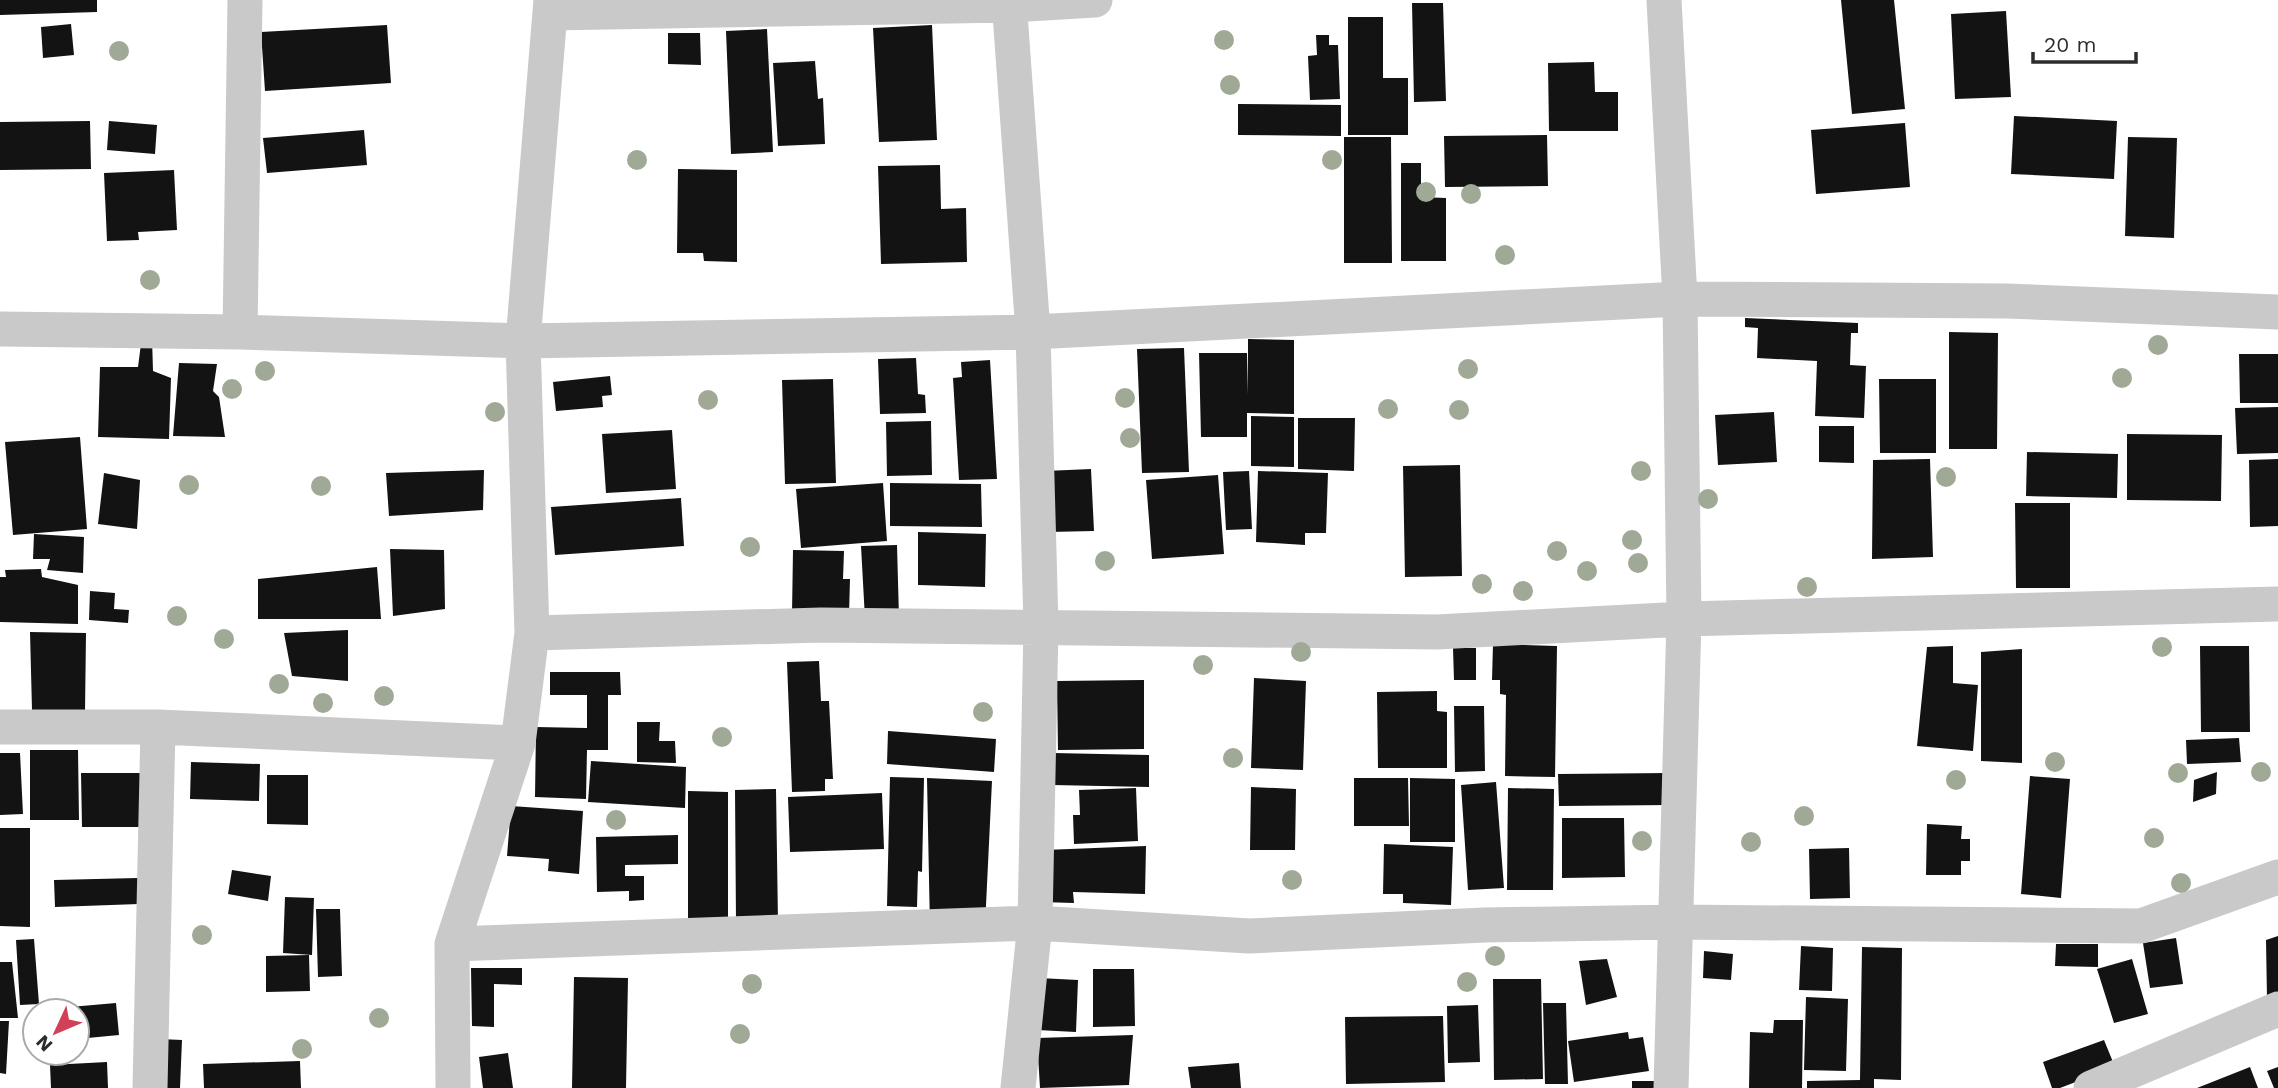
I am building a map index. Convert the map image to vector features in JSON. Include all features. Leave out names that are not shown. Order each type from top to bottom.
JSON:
[{"type":"street","points":[[240,332],[245,0]]},
{"type":"street","points":[[453,1088],[452,944],[519,743],[532,633],[523,341],[550,6],[1096,0]]},
{"type":"street","points":[[1664,0],[1680,299],[1684,619],[1671,1088]]},
{"type":"street","points":[[1009,3],[1034,332],[1041,626],[1035,923],[1018,1088]]},
{"type":"street","points":[[0,330],[240,332],[523,341],[1034,332],[1680,299],[2007,301],[2278,312]]},
{"type":"street","points":[[532,633],[821,625],[1437,632],[1684,619],[2278,604]]},
{"type":"street","points":[[0,727],[158,727],[519,743]]},
{"type":"street","points":[[150,1088],[158,727]]},
{"type":"street","points":[[452,944],[1035,923],[1250,936],[1485,925],[1677,922],[2141,926],[2278,877]]},
{"type":"street","points":[[2091,1088],[2278,1009]]},
{"type":"building","points":[[0,0],[97,0],[97,12],[0,15]]},
{"type":"building","points":[[1841,0],[1894,0],[1905,109],[1852,114]]},
{"type":"building","points":[[1412,3],[1443,3],[1446,101],[1414,102]]},
{"type":"building","points":[[2006,11],[2011,97],[1955,99],[1951,14]]},
{"type":"building","points":[[1348,17],[1383,17],[1383,78],[1408,78],[1408,135],[1348,135]]},
{"type":"building","points":[[71,24],[74,55],[43,58],[41,27]]},
{"type":"building","points":[[387,25],[391,83],[265,91],[261,32]]},
{"type":"building","points":[[932,25],[937,140],[879,142],[873,28]]},
{"type":"building","points":[[767,29],[773,152],[731,154],[726,31]]},
{"type":"building","points":[[668,33],[700,33],[701,65],[668,64]]},
{"type":"building","points":[[1316,35],[1329,35],[1329,45],[1338,45],[1340,99],[1310,100],[1308,56],[1317,55]]},
{"type":"building","points":[[815,61],[818,99],[823,98],[825,144],[778,146],[773,63]]},
{"type":"building","points":[[1594,62],[1595,92],[1618,92],[1618,131],[1549,131],[1548,63]]},
{"type":"building","points":[[1238,104],[1341,105],[1341,136],[1238,135]]},
{"type":"building","points":[[2014,116],[2117,121],[2114,179],[2011,174]]},
{"type":"building","points":[[90,121],[91,169],[0,170],[0,122]]},
{"type":"building","points":[[109,121],[157,125],[155,154],[107,150]]},
{"type":"building","points":[[1905,123],[1910,187],[1816,194],[1811,130]]},
{"type":"building","points":[[364,130],[367,165],[267,173],[263,138]]},
{"type":"building","points":[[1547,135],[1548,186],[1445,187],[1444,136]]},
{"type":"building","points":[[1344,137],[1391,137],[1392,263],[1344,263]]},
{"type":"building","points":[[2128,137],[2177,138],[2174,238],[2125,236]]},
{"type":"building","points":[[1401,163],[1421,163],[1421,197],[1446,198],[1446,261],[1401,261]]},
{"type":"building","points":[[940,165],[941,209],[966,208],[967,262],[881,264],[878,166]]},
{"type":"building","points":[[678,169],[737,170],[737,262],[704,261],[703,253],[677,253]]},
{"type":"building","points":[[174,170],[177,230],[138,232],[139,240],[107,241],[104,173]]},
{"type":"building","points":[[1745,318],[1858,323],[1858,333],[1851,333],[1850,365],[1866,366],[1864,418],[1815,416],[1817,361],[1757,358],[1758,328],[1745,327]]},
{"type":"building","points":[[1949,332],[1998,333],[1997,449],[1949,449]]},
{"type":"building","points":[[142,336],[152,338],[153,371],[171,378],[169,439],[98,437],[100,367],[138,367]]},
{"type":"building","points":[[1248,339],[1294,340],[1294,414],[1247,413],[1247,437],[1201,437],[1199,353],[1247,353],[1248,395]]},
{"type":"building","points":[[1184,348],[1189,472],[1142,473],[1137,349]]},
{"type":"building","points":[[2239,354],[2278,354],[2278,403],[2240,403]]},
{"type":"building","points":[[916,358],[918,394],[925,395],[926,413],[880,414],[878,359]]},
{"type":"building","points":[[990,360],[997,479],[959,480],[953,378],[962,377],[961,362]]},
{"type":"building","points":[[179,363],[217,364],[213,391],[219,397],[225,437],[173,436]]},
{"type":"building","points":[[610,376],[612,395],[602,396],[603,407],[556,411],[553,382]]},
{"type":"building","points":[[833,379],[836,483],[785,484],[782,380]]},
{"type":"building","points":[[1879,379],[1936,379],[1936,453],[1880,453]]},
{"type":"building","points":[[2278,407],[2278,453],[2237,454],[2235,408]]},
{"type":"building","points":[[1774,412],[1777,462],[1718,465],[1715,415]]},
{"type":"building","points":[[1251,416],[1294,417],[1294,467],[1251,466]]},
{"type":"building","points":[[1298,418],[1355,418],[1354,471],[1298,469]]},
{"type":"building","points":[[931,421],[932,475],[887,476],[886,422]]},
{"type":"building","points":[[1819,426],[1854,426],[1854,463],[1819,462]]},
{"type":"building","points":[[672,430],[676,489],[606,493],[602,434]]},
{"type":"building","points":[[2127,434],[2222,435],[2221,501],[2127,500]]},
{"type":"building","points":[[80,437],[87,529],[13,535],[5,442]]},
{"type":"building","points":[[2027,452],[2118,454],[2117,498],[2026,496]]},
{"type":"building","points":[[1930,459],[1933,557],[1872,559],[1873,460]]},
{"type":"building","points":[[2278,459],[2278,526],[2250,527],[2249,460]]},
{"type":"building","points":[[1460,465],[1462,576],[1405,577],[1403,466]]},
{"type":"building","points":[[1091,469],[1094,531],[1048,532],[1045,471]]},
{"type":"building","points":[[484,470],[483,510],[389,516],[386,473]]},
{"type":"building","points":[[1249,471],[1252,529],[1226,530],[1223,472]]},
{"type":"building","points":[[1258,471],[1328,473],[1326,533],[1305,533],[1305,545],[1256,542]]},
{"type":"building","points":[[104,473],[140,480],[137,529],[98,524]]},
{"type":"building","points":[[1218,475],[1224,554],[1152,559],[1146,480]]},
{"type":"building","points":[[883,483],[887,541],[801,548],[796,489]]},
{"type":"building","points":[[890,483],[981,484],[982,527],[890,526]]},
{"type":"building","points":[[681,498],[684,546],[555,555],[551,507]]},
{"type":"building","points":[[2015,503],[2070,503],[2070,588],[2016,588]]},
{"type":"building","points":[[918,532],[986,534],[985,587],[918,585]]},
{"type":"building","points":[[34,534],[84,537],[83,573],[47,570],[50,559],[33,559]]},
{"type":"building","points":[[897,545],[899,618],[865,619],[861,546]]},
{"type":"building","points":[[390,549],[444,550],[445,609],[393,616]]},
{"type":"building","points":[[793,550],[844,551],[843,579],[850,579],[849,615],[792,614]]},
{"type":"building","points":[[377,567],[381,619],[258,619],[258,579]]},
{"type":"building","points":[[41,569],[42,577],[78,585],[78,624],[0,622],[0,577],[6,577],[5,570]]},
{"type":"building","points":[[90,591],[115,593],[114,609],[129,610],[128,623],[89,620]]},
{"type":"building","points":[[348,630],[348,681],[292,676],[284,633]]},
{"type":"building","points":[[30,632],[86,633],[85,712],[32,710]]},
{"type":"building","points":[[1493,644],[1557,646],[1555,777],[1505,776],[1506,695],[1500,694],[1500,680],[1492,680]]},
{"type":"building","points":[[1953,646],[1953,683],[1978,685],[1973,751],[1917,746],[1927,647]]},
{"type":"building","points":[[2200,646],[2249,646],[2250,732],[2201,732]]},
{"type":"building","points":[[1453,648],[1476,648],[1476,680],[1454,680]]},
{"type":"building","points":[[2022,649],[2022,763],[1981,761],[1981,652]]},
{"type":"building","points":[[819,661],[821,701],[829,701],[833,779],[825,779],[825,791],[792,792],[787,662]]},
{"type":"building","points":[[550,672],[620,672],[621,695],[608,695],[608,750],[587,750],[586,799],[535,797],[536,727],[587,728],[587,695],[550,695]]},
{"type":"building","points":[[1254,678],[1306,681],[1303,770],[1251,768]]},
{"type":"building","points":[[1144,680],[1144,749],[1058,750],[1057,681]]},
{"type":"building","points":[[1437,691],[1437,711],[1447,712],[1447,768],[1378,768],[1377,692]]},
{"type":"building","points":[[1454,706],[1484,706],[1485,771],[1455,772]]},
{"type":"building","points":[[637,722],[660,722],[659,741],[675,741],[676,763],[637,762]]},
{"type":"building","points":[[888,731],[996,739],[994,772],[887,764]]},
{"type":"building","points":[[2239,738],[2241,762],[2187,764],[2186,740]]},
{"type":"building","points":[[30,750],[78,750],[79,820],[30,820]]},
{"type":"building","points":[[0,753],[20,753],[23,814],[0,815]]},
{"type":"building","points":[[1053,753],[1149,755],[1149,787],[1053,785]]},
{"type":"building","points":[[591,761],[686,767],[685,808],[588,802]]},
{"type":"building","points":[[191,762],[260,764],[259,801],[190,799]]},
{"type":"building","points":[[2217,772],[2216,794],[2193,802],[2194,780]]},
{"type":"building","points":[[81,773],[150,773],[150,827],[82,827]]},
{"type":"building","points":[[1670,773],[1671,805],[1559,806],[1558,774]]},
{"type":"building","points":[[267,775],[308,775],[308,825],[267,824]]},
{"type":"building","points":[[2030,776],[2070,779],[2061,898],[2021,894]]},
{"type":"building","points":[[890,777],[924,778],[922,872],[918,871],[917,907],[887,906]]},
{"type":"building","points":[[927,778],[992,781],[985,926],[930,929]]},
{"type":"building","points":[[1354,778],[1408,778],[1409,826],[1354,826]]},
{"type":"building","points":[[1410,778],[1455,779],[1455,842],[1410,842]]},
{"type":"building","points":[[1496,782],[1504,888],[1468,890],[1461,785]]},
{"type":"building","points":[[1251,787],[1296,789],[1295,850],[1250,850]]},
{"type":"building","points":[[1136,788],[1138,841],[1074,844],[1073,815],[1080,815],[1079,790]]},
{"type":"building","points":[[1508,788],[1554,789],[1553,890],[1507,890]]},
{"type":"building","points":[[776,789],[778,923],[736,923],[735,790]]},
{"type":"building","points":[[688,791],[728,792],[728,919],[688,919]]},
{"type":"building","points":[[882,793],[884,849],[790,852],[788,797]]},
{"type":"building","points":[[511,806],[583,811],[579,874],[548,871],[549,859],[507,856]]},
{"type":"building","points":[[1562,818],[1624,818],[1625,877],[1562,878]]},
{"type":"building","points":[[1927,824],[1962,826],[1961,839],[1970,839],[1970,861],[1961,861],[1961,875],[1926,875]]},
{"type":"building","points":[[0,828],[30,828],[30,927],[0,926]]},
{"type":"building","points":[[678,835],[678,864],[625,865],[625,876],[644,876],[644,900],[629,901],[629,891],[597,892],[596,837]]},
{"type":"building","points":[[1384,844],[1453,847],[1451,905],[1403,903],[1403,894],[1383,894]]},
{"type":"building","points":[[1146,846],[1145,894],[1073,892],[1074,903],[1041,902],[1044,850]]},
{"type":"building","points":[[1849,848],[1850,898],[1810,899],[1809,849]]},
{"type":"building","points":[[232,870],[271,876],[268,901],[228,894]]},
{"type":"building","points":[[138,878],[139,904],[55,907],[54,880]]},
{"type":"building","points":[[285,897],[314,898],[312,955],[283,953]]},
{"type":"building","points":[[316,909],[340,909],[342,976],[318,977]]},
{"type":"building","points":[[2278,936],[2278,997],[2267,999],[2266,940]]},
{"type":"building","points":[[2176,938],[2183,984],[2150,988],[2143,943]]},
{"type":"building","points":[[34,939],[38,997],[21,997],[21,1005],[20,1005],[16,940]]},
{"type":"building","points":[[2056,944],[2098,944],[2098,967],[2055,966]]},
{"type":"building","points":[[1801,946],[1833,948],[1832,991],[1799,990]]},
{"type":"building","points":[[1862,947],[1902,948],[1901,1080],[1874,1079],[1874,1088],[1807,1088],[1807,1081],[1860,1080]]},
{"type":"building","points":[[1704,951],[1733,954],[1731,980],[1703,978]]},
{"type":"building","points":[[309,955],[310,991],[266,992],[266,956]]},
{"type":"building","points":[[1607,959],[1617,997],[1586,1005],[1579,961]]},
{"type":"building","points":[[2132,959],[2148,1014],[2114,1023],[2097,969]]},
{"type":"building","points":[[0,962],[12,962],[18,1018],[0,1018]]},
{"type":"building","points":[[471,968],[522,968],[522,985],[494,984],[494,1027],[472,1026]]},
{"type":"building","points":[[1093,969],[1134,969],[1135,1026],[1093,1027]]},
{"type":"building","points":[[574,977],[628,978],[626,1088],[572,1088]]},
{"type":"building","points":[[1039,978],[1078,980],[1076,1032],[1037,1030]]},
{"type":"building","points":[[1493,979],[1541,979],[1543,1079],[1494,1080]]},
{"type":"building","points":[[1806,997],[1848,999],[1846,1071],[1804,1070]]},
{"type":"building","points":[[116,1003],[119,1035],[91,1038],[91,1005]]},
{"type":"building","points":[[1543,1003],[1566,1003],[1568,1084],[1545,1084]]},
{"type":"building","points":[[1478,1005],[1480,1062],[1448,1063],[1447,1006]]},
{"type":"building","points":[[1443,1016],[1445,1082],[1346,1084],[1345,1017]]},
{"type":"building","points":[[1774,1020],[1803,1020],[1802,1088],[1749,1088],[1750,1032],[1773,1033]]},
{"type":"building","points":[[0,1021],[9,1021],[6,1074],[0,1073]]},
{"type":"building","points":[[1628,1032],[1629,1039],[1643,1037],[1649,1071],[1574,1082],[1568,1041]]},
{"type":"building","points":[[1133,1035],[1129,1085],[1040,1088],[1037,1038]]},
{"type":"building","points":[[160,1039],[182,1040],[180,1088],[158,1088]]},
{"type":"building","points":[[2104,1040],[2115,1067],[2060,1088],[2052,1088],[2043,1062]]},
{"type":"building","points":[[508,1053],[513,1088],[483,1088],[479,1057]]},
{"type":"building","points":[[300,1061],[301,1088],[204,1088],[203,1064]]},
{"type":"building","points":[[107,1062],[108,1088],[51,1088],[50,1067],[91,1067],[91,1063]]},
{"type":"building","points":[[1239,1063],[1241,1088],[1191,1088],[1188,1067]]},
{"type":"building","points":[[2250,1067],[2258,1088],[2197,1088]]},
{"type":"building","points":[[2278,1067],[2278,1088],[2274,1088],[2267,1071]]},
{"type":"building","points":[[1632,1081],[1654,1081],[1654,1088],[1632,1088]]}]
